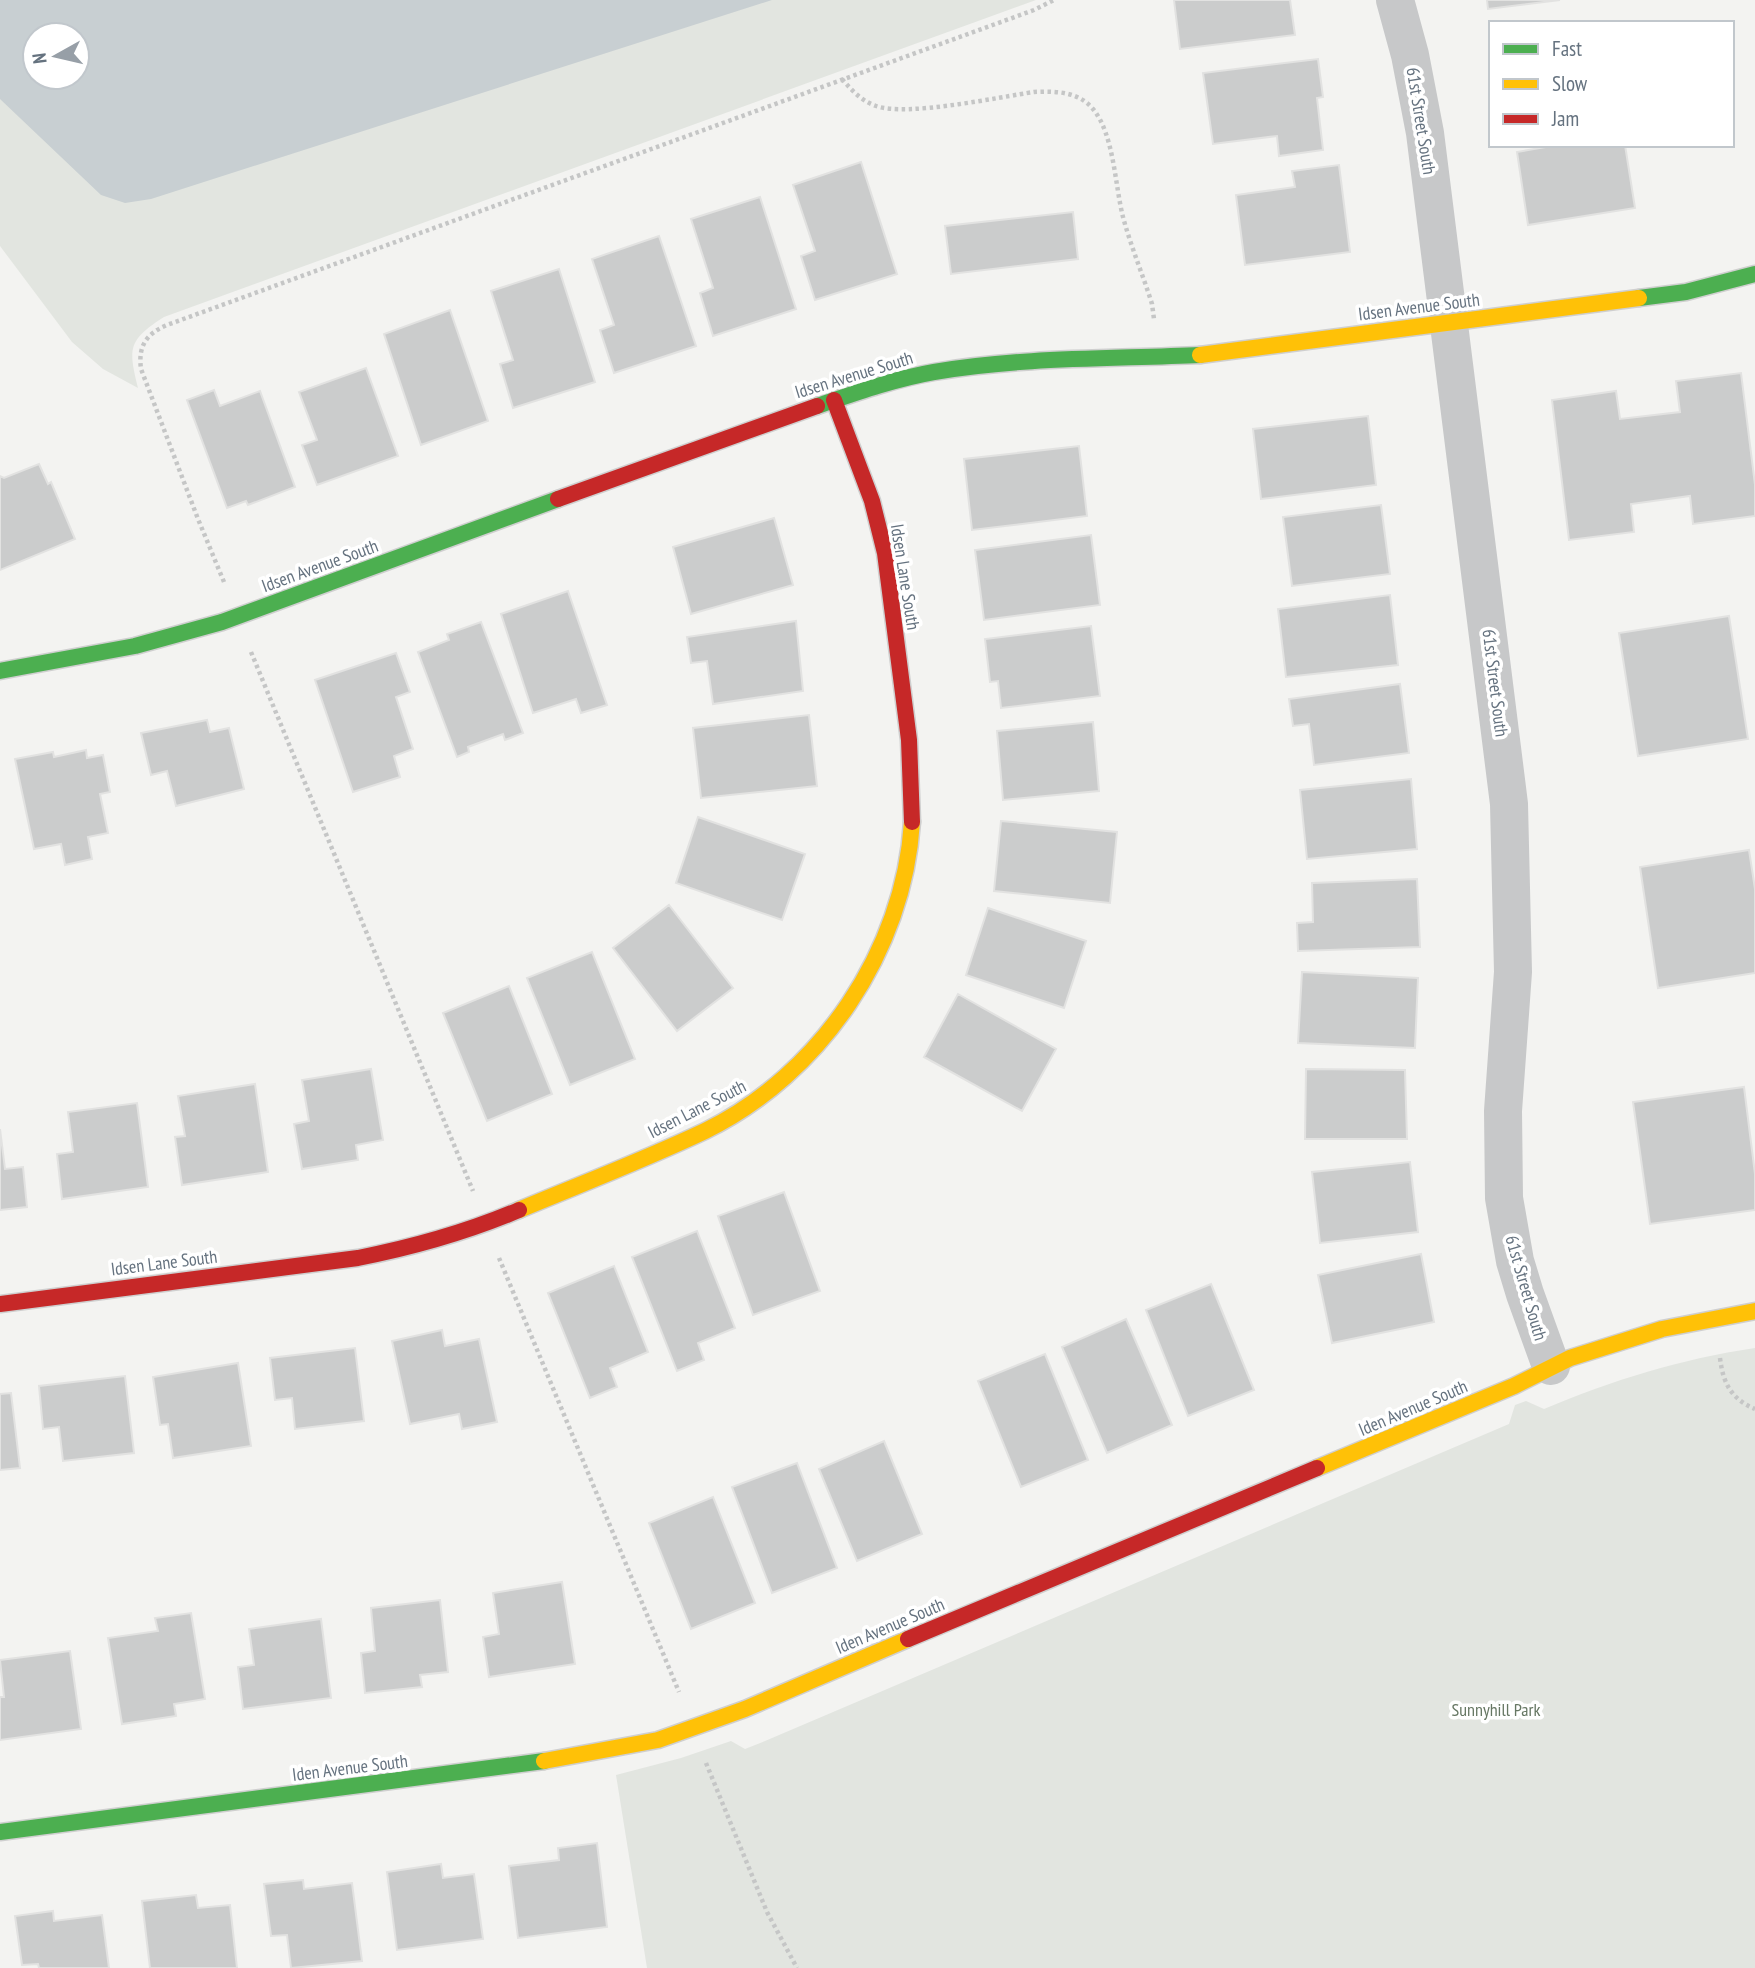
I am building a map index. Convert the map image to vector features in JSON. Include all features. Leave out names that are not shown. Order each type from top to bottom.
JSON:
[{"type":"street","name":"61st Street South","points":[[1395,0],[1410,55],[1423,121],[1499,710],[1511,830],[1513,972],[1502,1135],[1504,1198],[1515,1261],[1551,1366]]},
{"type":"street","name":"Idsen Avenue South","points":[[0,671],[135,646],[222,622],[834,400],[902,379],[967,367],[1207,355],[1686,292],[1755,274]]},
{"type":"street","name":"Idsen Lane South","points":[[0,1304],[358,1258],[442,1239],[486,1224],[706,1130],[767,1093],[807,1057],[846,1010],[881,947],[904,879],[913,807],[910,751],[881,536],[834,400]]},
{"type":"street","name":"Iden Avenue South","points":[[0,1832],[569,1758],[658,1740],[745,1709],[1105,1555],[1439,1418],[1514,1386],[1551,1366],[1608,1344],[1662,1329],[1755,1311]]},
{"type":"path","points":[[222,576],[143,377],[140,348],[151,333],[167,324],[1034,10],[1054,0]]},
{"type":"path","points":[[842,79],[866,102],[888,110],[911,110],[1054,91],[1071,94],[1084,101],[1094,110],[1106,134],[1123,216],[1152,304],[1157,358]]},
{"type":"path","points":[[247,641],[470,1182]]},
{"type":"path","points":[[495,1250],[683,1703]]},
{"type":"path","points":[[1720,1358],[1727,1389],[1741,1402],[1755,1409]]},
{"type":"path","points":[[708,1768],[767,1912],[797,1968]]},
{"type":"green space","points":[[0,0],[1036,0],[164,317],[143,332],[134,346],[132,354],[138,388],[103,369],[72,342],[0,246]]},
{"type":"green space","name":"Sunnyhill Park","points":[[1755,1348],[1755,1968],[647,1968],[616,1775],[681,1758],[731,1741],[745,1749],[765,1741],[1509,1424],[1515,1405],[1526,1401],[1544,1409],[1648,1372]]},
{"type":"shaded area","points":[[0,0],[772,0],[151,199],[125,203],[101,195],[0,99]]},
{"type":"building","points":[[1174,0],[1290,0],[1295,35],[1180,49]]},
{"type":"building","points":[[1487,0],[1560,0],[1488,9]]},
{"type":"building","points":[[1318,59],[1323,97],[1317,98],[1323,150],[1279,156],[1277,136],[1213,144],[1203,73]]},
{"type":"building","points":[[1546,147],[1625,147],[1635,208],[1528,225],[1517,152]]},
{"type":"building","points":[[861,162],[897,274],[815,300],[801,256],[815,251],[793,185]]},
{"type":"building","points":[[1339,165],[1350,252],[1245,265],[1236,195],[1295,187],[1292,171]]},
{"type":"building","points":[[760,197],[796,309],[713,336],[700,293],[713,288],[691,219]]},
{"type":"building","points":[[1073,212],[1078,259],[951,274],[945,226]]},
{"type":"building","points":[[659,236],[696,346],[614,373],[600,330],[614,325],[592,259]]},
{"type":"building","points":[[559,269],[595,382],[513,408],[500,364],[513,360],[491,291]]},
{"type":"building","points":[[450,310],[488,421],[421,445],[384,334]]},
{"type":"building","points":[[366,368],[398,456],[317,485],[302,445],[317,440],[299,392]]},
{"type":"building","points":[[1741,373],[1755,485],[1755,516],[1693,524],[1690,496],[1631,504],[1634,532],[1569,540],[1552,400],[1616,391],[1620,419],[1680,412],[1676,381]]},
{"type":"building","points":[[214,390],[220,406],[260,391],[295,487],[248,505],[246,501],[227,508],[187,400]]},
{"type":"building","points":[[1368,416],[1376,485],[1261,499],[1253,429]]},
{"type":"building","points":[[1079,446],[1087,516],[972,530],[964,459]]},
{"type":"building","points":[[39,464],[48,484],[51,482],[75,539],[0,570],[0,476],[4,478]]},
{"type":"building","points":[[1381,505],[1390,574],[1292,586],[1283,517]]},
{"type":"building","points":[[774,518],[793,585],[691,614],[673,547]]},
{"type":"building","points":[[1091,535],[1100,605],[984,620],[975,550]]},
{"type":"building","points":[[568,591],[607,705],[581,713],[576,699],[533,713],[501,614]]},
{"type":"building","points":[[1390,595],[1398,665],[1286,677],[1278,609]]},
{"type":"building","points":[[1729,616],[1748,739],[1638,756],[1619,633]]},
{"type":"building","points":[[796,621],[803,691],[713,704],[707,661],[691,663],[687,637]]},
{"type":"building","points":[[481,622],[523,733],[505,740],[503,734],[468,747],[469,752],[457,757],[418,652],[449,640],[447,634]]},
{"type":"building","points":[[1091,626],[1100,696],[1001,708],[998,681],[990,682],[985,639]]},
{"type":"building","points":[[396,653],[410,692],[396,697],[413,749],[394,756],[400,777],[353,792],[315,680]]},
{"type":"building","points":[[1400,684],[1409,753],[1314,765],[1309,724],[1293,726],[1289,699]]},
{"type":"building","points":[[809,715],[817,786],[701,798],[693,728]]},
{"type":"building","points":[[207,720],[210,732],[229,728],[244,789],[176,806],[167,771],[151,775],[141,733]]},
{"type":"building","points":[[1093,722],[1099,791],[1003,800],[997,731]]},
{"type":"building","points":[[86,750],[87,758],[103,755],[110,792],[100,794],[108,833],[88,837],[92,859],[65,865],[61,844],[34,849],[15,759],[53,752],[54,757]]},
{"type":"building","points":[[1411,779],[1417,849],[1307,859],[1300,790]]},
{"type":"building","points":[[698,817],[805,854],[782,920],[676,883]]},
{"type":"building","points":[[1001,821],[1117,832],[1110,903],[994,891]]},
{"type":"building","points":[[1749,850],[1755,889],[1755,973],[1658,988],[1640,867]]},
{"type":"building","points":[[1417,879],[1420,947],[1298,951],[1297,923],[1313,922],[1312,883]]},
{"type":"building","points":[[669,905],[733,988],[677,1031],[613,948]]},
{"type":"building","points":[[988,908],[1086,941],[1064,1008],[966,975]]},
{"type":"building","points":[[592,952],[635,1059],[570,1085],[527,978]]},
{"type":"building","points":[[1302,972],[1418,978],[1415,1048],[1298,1043]]},
{"type":"building","points":[[509,986],[552,1094],[487,1121],[443,1013]]},
{"type":"building","points":[[958,994],[1056,1049],[1022,1111],[924,1057]]},
{"type":"building","points":[[371,1069],[383,1140],[356,1145],[358,1160],[302,1169],[294,1124],[309,1121],[302,1080]]},
{"type":"building","points":[[1306,1069],[1405,1070],[1407,1139],[1305,1139]]},
{"type":"building","points":[[255,1084],[268,1172],[182,1185],[175,1137],[185,1136],[178,1096]]},
{"type":"building","points":[[1744,1087],[1755,1174],[1755,1210],[1650,1224],[1633,1102]]},
{"type":"building","points":[[137,1103],[148,1187],[62,1199],[57,1154],[73,1152],[68,1112]]},
{"type":"building","points":[[0,1129],[5,1169],[23,1167],[27,1207],[0,1210]]},
{"type":"building","points":[[1410,1162],[1418,1232],[1320,1243],[1312,1172]]},
{"type":"building","points":[[784,1192],[820,1291],[753,1315],[718,1216]]},
{"type":"building","points":[[697,1231],[735,1328],[698,1343],[704,1360],[677,1371],[632,1257]]},
{"type":"building","points":[[1421,1254],[1434,1322],[1332,1343],[1318,1275]]},
{"type":"building","points":[[614,1266],[648,1352],[610,1368],[617,1387],[590,1398],[548,1293]]},
{"type":"building","points":[[1211,1284],[1254,1390],[1188,1416],[1146,1310]]},
{"type":"building","points":[[1126,1319],[1172,1425],[1107,1453],[1062,1347]]},
{"type":"building","points":[[442,1330],[445,1346],[479,1339],[497,1422],[462,1429],[459,1414],[410,1424],[392,1341]]},
{"type":"building","points":[[355,1348],[364,1421],[295,1429],[292,1398],[275,1400],[270,1358]]},
{"type":"building","points":[[1045,1354],[1088,1460],[1021,1487],[978,1381]]},
{"type":"building","points":[[238,1363],[251,1446],[173,1458],[168,1424],[160,1425],[153,1377]]},
{"type":"building","points":[[125,1376],[134,1453],[63,1461],[59,1427],[43,1429],[39,1386]]},
{"type":"building","points":[[11,1393],[20,1468],[0,1470],[0,1394]]},
{"type":"building","points":[[884,1441],[922,1534],[857,1561],[819,1469]]},
{"type":"building","points":[[797,1463],[837,1568],[772,1593],[732,1487]]},
{"type":"building","points":[[713,1497],[755,1603],[691,1629],[649,1523]]},
{"type":"building","points":[[562,1582],[575,1664],[489,1677],[483,1637],[499,1634],[493,1593]]},
{"type":"building","points":[[440,1600],[448,1672],[420,1675],[422,1687],[365,1693],[361,1653],[375,1651],[371,1608]]},
{"type":"building","points":[[191,1613],[205,1699],[174,1704],[176,1716],[122,1724],[108,1638],[158,1631],[155,1618]]},
{"type":"building","points":[[321,1619],[331,1698],[243,1709],[238,1667],[254,1665],[249,1629]]},
{"type":"building","points":[[70,1651],[81,1729],[0,1740],[0,1697],[4,1697],[0,1660]]},
{"type":"building","points":[[597,1843],[607,1927],[518,1938],[509,1866],[559,1860],[558,1848]]},
{"type":"building","points":[[441,1864],[443,1878],[474,1874],[483,1939],[397,1950],[387,1872]]},
{"type":"building","points":[[303,1880],[304,1889],[352,1883],[362,1961],[291,1968],[287,1935],[271,1936],[264,1884]]},
{"type":"building","points":[[196,1895],[198,1908],[230,1905],[237,1968],[150,1968],[142,1901]]},
{"type":"building","points":[[53,1911],[54,1921],[102,1915],[109,1968],[39,1968],[38,1964],[22,1965],[15,1916]]},
{"type":"traffic: fast","points":[[1639,298],[1686,292],[1755,274]]},
{"type":"traffic: fast","points":[[817,406],[904,378],[967,367],[1033,361],[1200,355]]},
{"type":"traffic: fast","points":[[0,671],[135,646],[222,622],[558,499]]},
{"type":"traffic: fast","points":[[0,1832],[544,1761]]},
{"type":"traffic: slow","points":[[1200,355],[1639,298]]},
{"type":"traffic: slow","points":[[519,1210],[705,1131],[747,1107],[785,1077],[819,1042],[849,1003],[874,961],[893,917],[906,870],[912,822]]},
{"type":"traffic: slow","points":[[1317,1468],[1514,1386],[1570,1358],[1662,1329],[1755,1311]]},
{"type":"traffic: slow","points":[[544,1761],[658,1740],[745,1709],[908,1639]]},
{"type":"traffic: jam","points":[[834,400],[872,501],[885,553],[909,740],[912,822]]},
{"type":"traffic: jam","points":[[558,499],[817,406]]},
{"type":"traffic: jam","points":[[0,1304],[358,1258],[440,1238],[519,1210]]},
{"type":"traffic: jam","points":[[908,1639],[1317,1468]]}]
